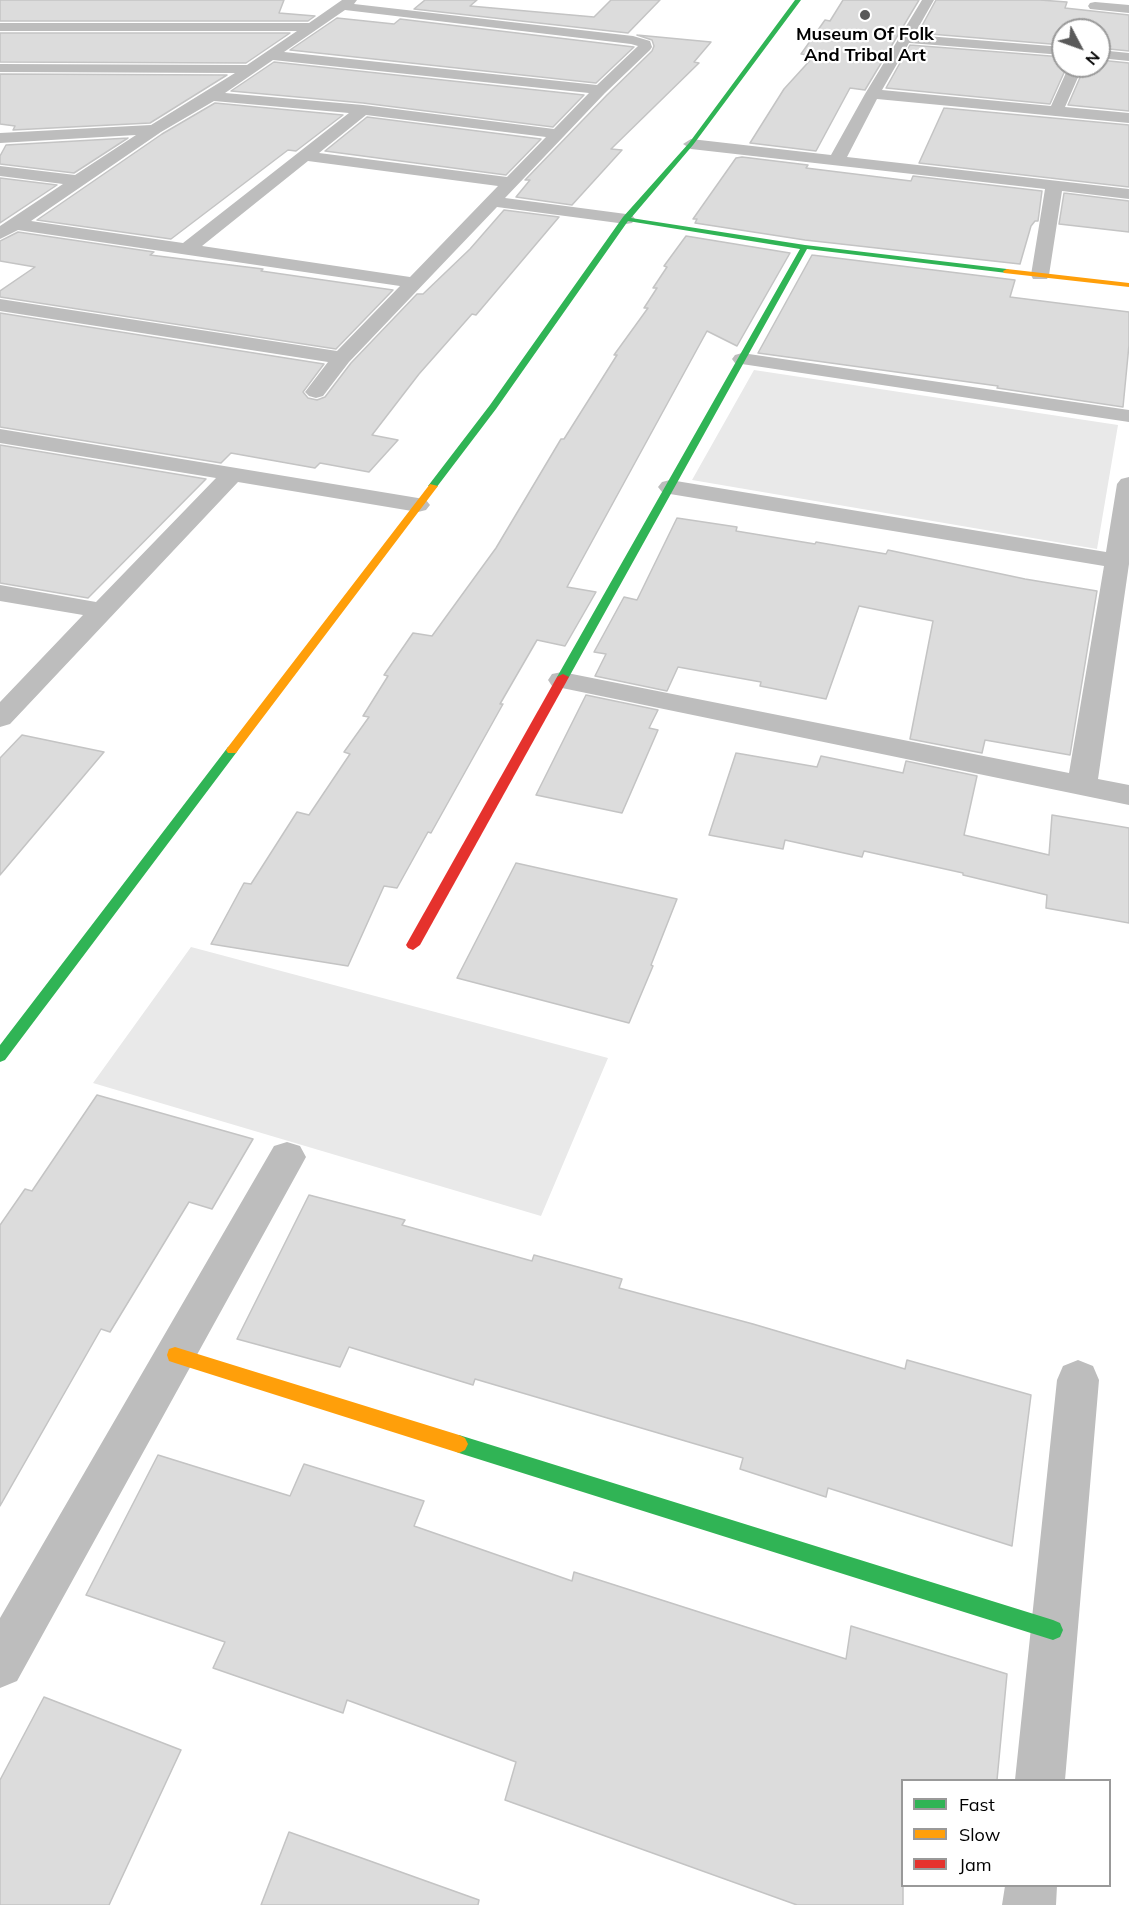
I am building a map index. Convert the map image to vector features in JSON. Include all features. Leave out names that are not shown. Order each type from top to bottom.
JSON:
[{"type":"street","points":[[0,1056],[493,407],[626,219],[691,144],[798,0]]},
{"type":"street","points":[[837,160],[872,94],[907,39],[928,0]]},
{"type":"street","points":[[8,229],[155,129],[211,96],[249,69],[268,50],[346,3],[633,40],[645,44],[342,358],[316,392]]},
{"type":"street","points":[[1092,18],[1096,3],[1129,9]]},
{"type":"street","points":[[0,27],[309,27]]},
{"type":"street","points":[[907,39],[1051,50]]},
{"type":"street","points":[[268,50],[600,90]]},
{"type":"street","points":[[1111,55],[1129,57]]},
{"type":"street","points":[[0,68],[249,69]]},
{"type":"street","points":[[1056,111],[1071,78]]},
{"type":"street","points":[[872,94],[1129,118]]},
{"type":"street","points":[[211,96],[363,110],[559,134]]},
{"type":"street","points":[[186,250],[363,110]]},
{"type":"street","points":[[0,138],[155,129]]},
{"type":"street","points":[[691,144],[1129,194]]},
{"type":"street","points":[[306,156],[512,183]]},
{"type":"street","points":[[0,171],[80,181]]},
{"type":"street","points":[[1040,275],[1054,186]]},
{"type":"street","points":[[494,202],[626,219],[805,247],[1129,285]]},
{"type":"street","points":[[8,229],[186,250],[416,283]]},
{"type":"street","points":[[412,945],[805,247]]},
{"type":"street","points":[[0,305],[342,358]]},
{"type":"street","points":[[742,359],[1129,416]]},
{"type":"street","points":[[0,436],[418,505]]},
{"type":"street","points":[[0,718],[232,475]]},
{"type":"street","points":[[1082,786],[1129,484]]},
{"type":"street","points":[[670,487],[1117,561]]},
{"type":"street","points":[[0,593],[102,611]]},
{"type":"street","points":[[562,680],[1129,795]]},
{"type":"street","points":[[0,1664],[287,1157]]},
{"type":"street","points":[[176,1355],[1053,1630]]},
{"type":"street","points":[[1040,1779],[1078,1380]]},
{"type":"street","points":[[1029,1905],[1031,1887]]},
{"type":"shaded area","points":[[754,370],[1118,425],[1097,549],[692,480]]},
{"type":"shaded area","points":[[191,947],[608,1058],[541,1216],[93,1083]]},
{"type":"building","points":[[0,0],[284,0],[279,13],[315,16],[308,21],[0,21]]},
{"type":"building","points":[[425,0],[477,0],[470,6],[594,17],[611,0],[660,0],[628,33],[414,9]]},
{"type":"building","points":[[843,0],[919,0],[865,90],[850,88],[816,151],[750,143],[784,89],[814,56],[801,54],[825,20],[830,21]]},
{"type":"building","points":[[936,0],[1067,2],[1065,8],[1129,15],[1129,51],[1111,49],[1111,18],[1051,18],[1051,44],[918,33]]},
{"type":"building","points":[[337,18],[394,24],[400,19],[634,47],[596,83],[290,50]]},
{"type":"building","points":[[0,33],[290,33],[246,63],[0,62]]},
{"type":"building","points":[[637,35],[711,42],[694,62],[699,63],[611,149],[622,150],[572,205],[516,197],[530,180],[525,180],[652,51],[654,46],[652,40]]},
{"type":"building","points":[[910,45],[1051,56],[1051,78],[1062,78],[1050,104],[886,88]]},
{"type":"building","points":[[1111,61],[1129,63],[1129,111],[1068,105],[1080,78],[1111,78]]},
{"type":"building","points":[[274,62],[584,95],[553,127],[363,103],[231,91]]},
{"type":"building","points":[[0,74],[227,75],[150,123],[13,130],[15,126],[0,124]]},
{"type":"building","points":[[215,103],[343,115],[296,151],[288,150],[171,239],[37,220],[162,134]]},
{"type":"building","points":[[944,108],[1129,125],[1129,187],[919,163]]},
{"type":"building","points":[[367,117],[541,139],[506,175],[325,151]]},
{"type":"building","points":[[128,138],[74,173],[0,164],[0,156],[6,145]]},
{"type":"building","points":[[736,158],[808,165],[806,168],[911,181],[913,176],[1042,191],[1038,221],[1031,226],[1020,264],[805,240],[695,223],[697,219],[693,219]]},
{"type":"building","points":[[0,178],[57,185],[0,223]]},
{"type":"building","points":[[1064,193],[1129,201],[1129,232],[1059,224]]},
{"type":"building","points":[[504,210],[559,217],[476,315],[472,314],[419,374],[372,435],[398,440],[369,472],[320,463],[315,468],[231,453],[221,463],[0,427],[0,313],[324,364],[303,392],[308,398],[317,400],[325,397],[351,363],[417,294],[423,294],[470,249]]},
{"type":"building","points":[[18,232],[154,252],[150,255],[263,269],[261,271],[393,290],[336,349],[0,297],[0,291],[35,267],[0,261],[0,241]]},
{"type":"building","points":[[686,236],[790,253],[737,346],[707,331],[567,587],[596,592],[565,646],[537,640],[431,833],[428,832],[397,888],[384,886],[348,966],[211,944],[244,883],[251,884],[297,812],[309,815],[350,754],[344,752],[369,717],[363,716],[388,676],[384,675],[413,633],[432,636],[496,548],[561,439],[564,439],[617,355],[614,355],[648,308],[644,308],[657,288],[653,288],[667,267],[664,266]]},
{"type":"building","points":[[812,255],[1015,280],[1010,297],[1129,312],[1129,345],[1123,407],[997,388],[998,386],[758,353]]},
{"type":"building","points":[[0,445],[206,479],[88,598],[0,583]]},
{"type":"building","points":[[677,518],[737,527],[736,531],[815,544],[816,542],[886,554],[888,550],[1025,579],[1097,591],[1070,755],[985,740],[982,753],[910,739],[933,621],[859,606],[826,699],[760,686],[761,682],[678,667],[667,691],[595,676],[606,654],[594,652],[624,597],[637,600]]},
{"type":"building","points":[[586,695],[658,710],[649,728],[658,730],[622,813],[536,795]]},
{"type":"building","points":[[22,735],[104,752],[0,875],[0,758]]},
{"type":"building","points":[[736,753],[817,767],[821,756],[903,773],[906,761],[977,776],[964,835],[1049,855],[1052,815],[1129,828],[1129,923],[1046,908],[1047,895],[864,851],[862,857],[785,840],[783,849],[709,835]]},
{"type":"building","points":[[516,863],[677,899],[651,965],[653,966],[629,1023],[457,978]]},
{"type":"building","points":[[97,1095],[253,1139],[212,1209],[189,1202],[110,1332],[101,1329],[0,1506],[0,1225],[25,1189],[32,1191]]},
{"type":"building","points":[[309,1195],[405,1220],[402,1225],[532,1261],[534,1255],[622,1279],[619,1288],[753,1324],[905,1369],[907,1360],[1031,1395],[1012,1546],[828,1488],[826,1497],[740,1469],[743,1458],[475,1379],[473,1385],[349,1347],[340,1367],[237,1339]]},
{"type":"building","points":[[158,1455],[290,1496],[304,1464],[424,1501],[414,1526],[572,1581],[574,1572],[846,1659],[851,1626],[1007,1674],[997,1779],[901,1779],[903,1905],[797,1905],[505,1800],[516,1762],[347,1700],[343,1713],[213,1668],[225,1642],[86,1595]]},
{"type":"building","points":[[44,1697],[181,1750],[109,1905],[0,1905],[0,1780]]},
{"type":"building","points":[[289,1832],[479,1900],[478,1905],[261,1905]]},
{"type":"traffic: fast","points":[[433,486],[493,407],[626,219],[691,144],[798,0]]},
{"type":"traffic: fast","points":[[626,219],[805,247],[1007,271]]},
{"type":"traffic: fast","points":[[563,677],[805,247]]},
{"type":"traffic: fast","points":[[0,1056],[232,750]]},
{"type":"traffic: fast","points":[[459,1444],[1053,1630]]},
{"type":"traffic: slow","points":[[1007,271],[1129,285]]},
{"type":"traffic: slow","points":[[232,750],[433,486]]},
{"type":"traffic: slow","points":[[175,1355],[459,1444]]},
{"type":"traffic: jam","points":[[413,945],[563,677]]},
{"type":"place","name":"Museum Of Folk And Tribal Art","points":[[865,15]]}]
